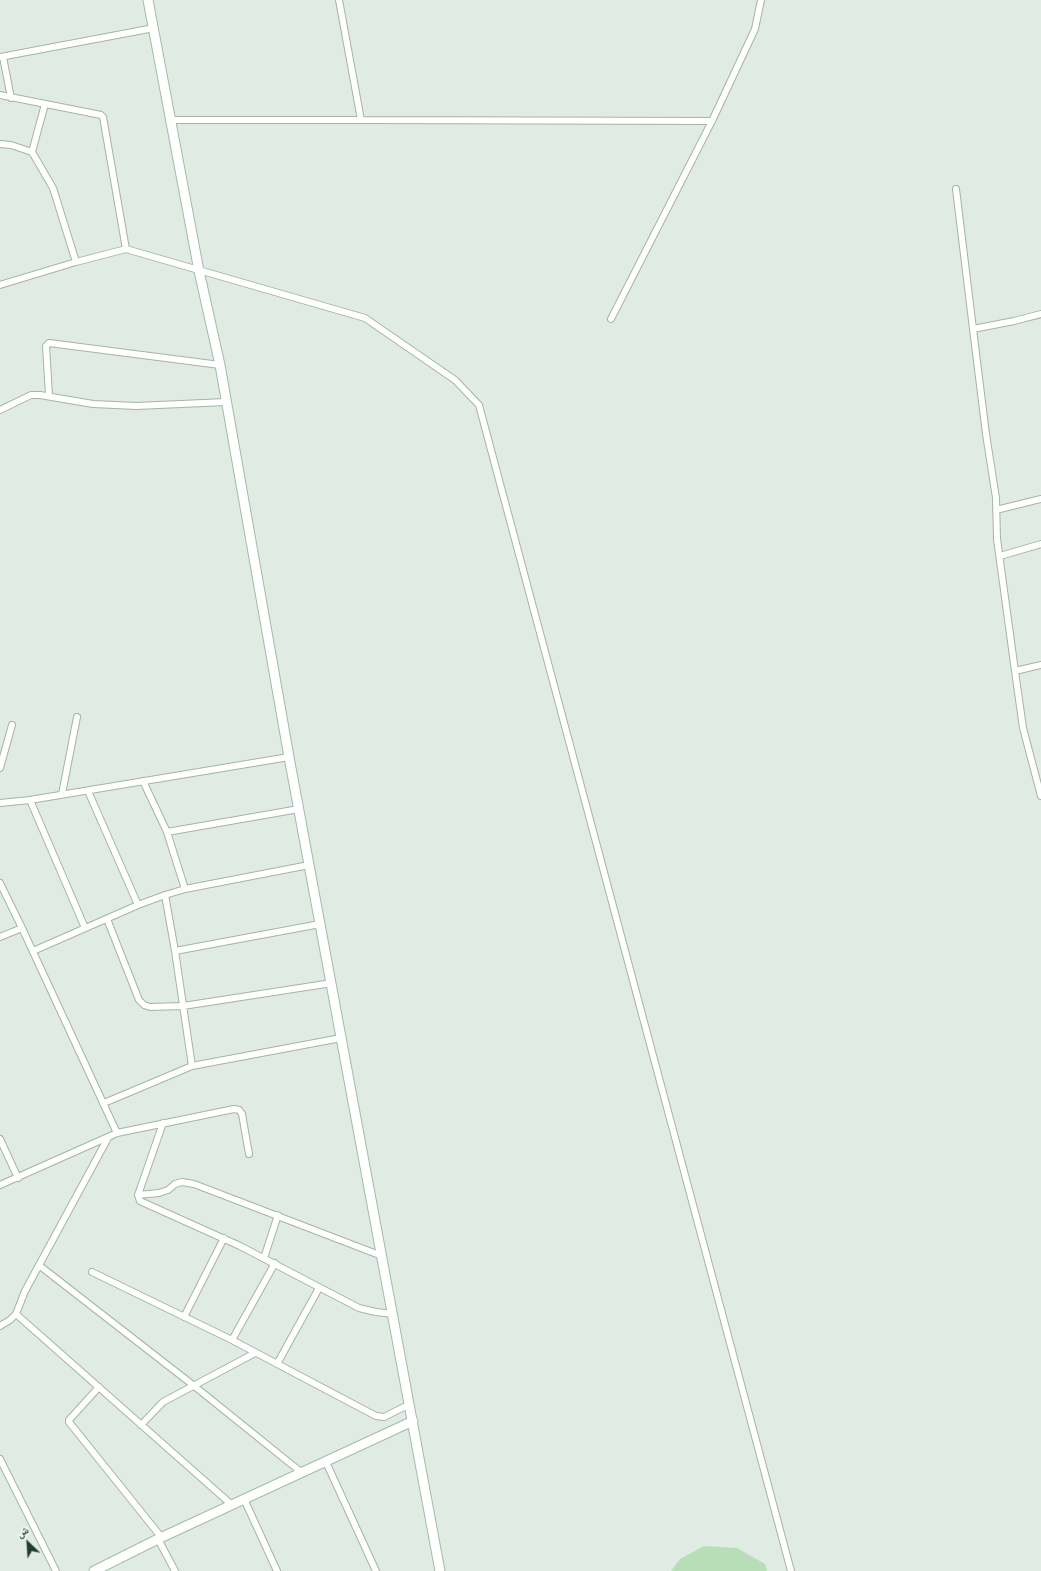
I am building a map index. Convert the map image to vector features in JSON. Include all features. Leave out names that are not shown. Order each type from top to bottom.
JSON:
[{"type":"street","points":[[148,0],[172,120],[198,271],[220,365],[289,757],[440,1571]]},
{"type":"street","points":[[340,0],[361,120]]},
{"type":"street","points":[[611,319],[712,121],[755,29],[761,0]]},
{"type":"street","points":[[10,98],[2,57],[154,28]]},
{"type":"street","points":[[0,95],[101,115],[103,117],[126,249]]},
{"type":"street","points":[[32,152],[45,104]]},
{"type":"street","points":[[172,120],[712,121]]},
{"type":"street","points":[[0,144],[11,145],[32,152],[53,188],[76,262]]},
{"type":"street","points":[[956,189],[986,434],[996,498],[997,539],[1015,671],[1023,728],[1041,796]]},
{"type":"street","points":[[0,285],[76,262],[126,249],[365,318],[455,380],[479,405],[791,1571]]},
{"type":"street","points":[[973,329],[1041,314]]},
{"type":"street","points":[[49,395],[46,346],[49,343],[220,365]]},
{"type":"street","points":[[0,410],[31,395],[49,395],[93,404],[136,406],[226,402]]},
{"type":"street","points":[[996,510],[1041,499]]},
{"type":"street","points":[[1000,556],[1041,544]]},
{"type":"street","points":[[1015,671],[1041,665]]},
{"type":"street","points":[[62,794],[77,717]]},
{"type":"street","points":[[0,768],[12,725]]},
{"type":"street","points":[[0,803],[88,791],[289,757]]},
{"type":"street","points":[[143,781],[167,832],[185,889]]},
{"type":"street","points":[[88,791],[138,905]]},
{"type":"street","points":[[30,800],[85,928]]},
{"type":"street","points":[[167,832],[299,809]]},
{"type":"street","points":[[33,951],[138,905],[165,895],[185,889],[309,865]]},
{"type":"street","points":[[0,883],[117,1133]]},
{"type":"street","points":[[165,895],[192,1066]]},
{"type":"street","points":[[107,919],[139,1000],[144,1005],[150,1007],[183,1006],[332,983]]},
{"type":"street","points":[[175,951],[320,924]]},
{"type":"street","points":[[0,937],[22,928]]},
{"type":"street","points":[[104,1103],[192,1066],[341,1038]]},
{"type":"street","points":[[0,1185],[117,1133],[234,1109],[239,1110],[242,1114],[249,1154]]},
{"type":"street","points":[[164,1123],[138,1195],[140,1201],[224,1238],[275,1263],[319,1288],[359,1308],[393,1314]]},
{"type":"street","points":[[0,1326],[16,1314],[25,1291],[40,1266],[108,1138]]},
{"type":"street","points":[[0,1139],[18,1178]]},
{"type":"street","points":[[138,1195],[159,1193],[168,1190],[174,1184],[182,1182],[194,1184],[382,1256]]},
{"type":"street","points":[[264,1258],[278,1215]]},
{"type":"street","points":[[184,1316],[224,1238]]},
{"type":"street","points":[[232,1340],[275,1263]]},
{"type":"street","points":[[40,1266],[301,1472]]},
{"type":"street","points":[[92,1272],[232,1340],[376,1416],[384,1417],[410,1404]]},
{"type":"street","points":[[277,1364],[319,1288]]},
{"type":"street","points":[[16,1314],[232,1505]]},
{"type":"street","points":[[141,1425],[163,1402],[255,1352]]},
{"type":"street","points":[[99,1387],[69,1420],[69,1422],[160,1539],[175,1571]]},
{"type":"street","points":[[94,1571],[413,1420]]},
{"type":"street","points":[[0,1459],[56,1571]]},
{"type":"street","points":[[326,1462],[376,1571]]},
{"type":"street","points":[[244,1499],[277,1571]]},
{"type":"green space","points":[[704,1546],[737,1548],[765,1564],[767,1571],[671,1571],[680,1559]]}]
